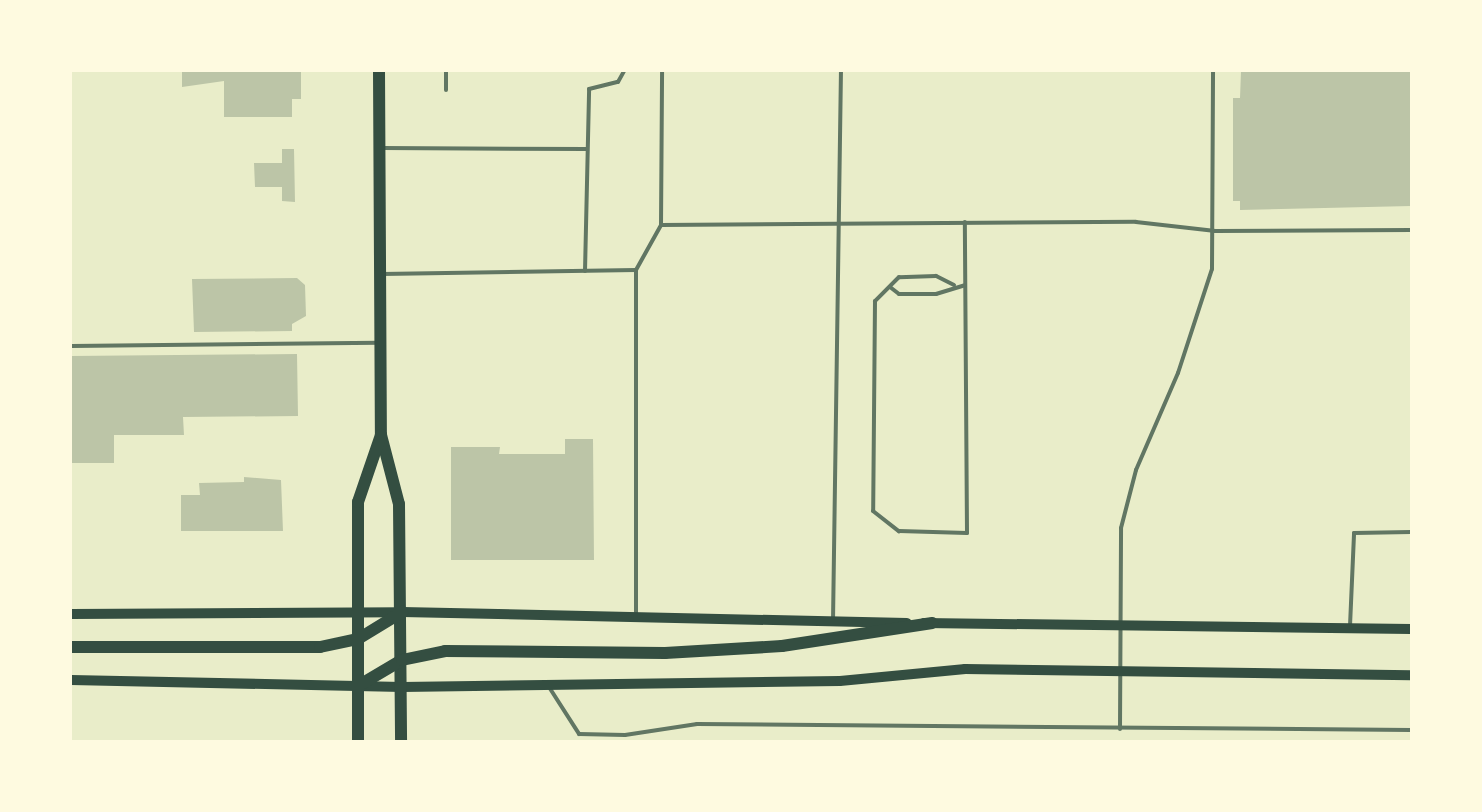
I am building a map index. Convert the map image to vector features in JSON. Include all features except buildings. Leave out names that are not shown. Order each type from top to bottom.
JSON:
[{"type":"main road","points":[[379,71],[381,435],[399,504],[402,612],[401,741]]},
{"type":"main road","points":[[358,741],[358,502],[381,435]]},
{"type":"main road","points":[[71,647],[320,647],[358,639],[402,612]]},
{"type":"main road","points":[[71,614],[402,612],[932,623],[1411,629]]},
{"type":"main road","points":[[358,686],[402,660],[445,650],[665,653],[782,646],[932,623]]},
{"type":"main road","points":[[71,680],[402,687],[840,681],[965,669],[1119,668],[1411,675]]},
{"type":"lane","points":[[446,71],[446,90]]},
{"type":"lane","points":[[585,271],[589,89],[618,82],[624,71]]},
{"type":"lane","points":[[636,617],[636,270],[662,225],[662,71]]},
{"type":"lane","points":[[833,621],[841,71]]},
{"type":"lane","points":[[1120,729],[1119,626],[1121,528],[1136,470],[1205,300],[1215,232],[1213,71]]},
{"type":"lane","points":[[380,148],[587,149]]},
{"type":"lane","points":[[662,225],[840,222],[1136,222],[1215,232],[1411,230]]},
{"type":"lane","points":[[965,222],[967,533],[899,531],[873,511],[875,301],[898,277],[936,276],[954,285],[965,285]]},
{"type":"lane","points":[[380,274],[636,270]]},
{"type":"lane","points":[[890,287],[899,294],[936,294],[954,285]]},
{"type":"lane","points":[[71,346],[381,343]]},
{"type":"lane","points":[[1350,628],[1354,533],[1411,532]]},
{"type":"lane","points":[[548,685],[579,734],[624,735],[697,724],[1411,730]]}]
